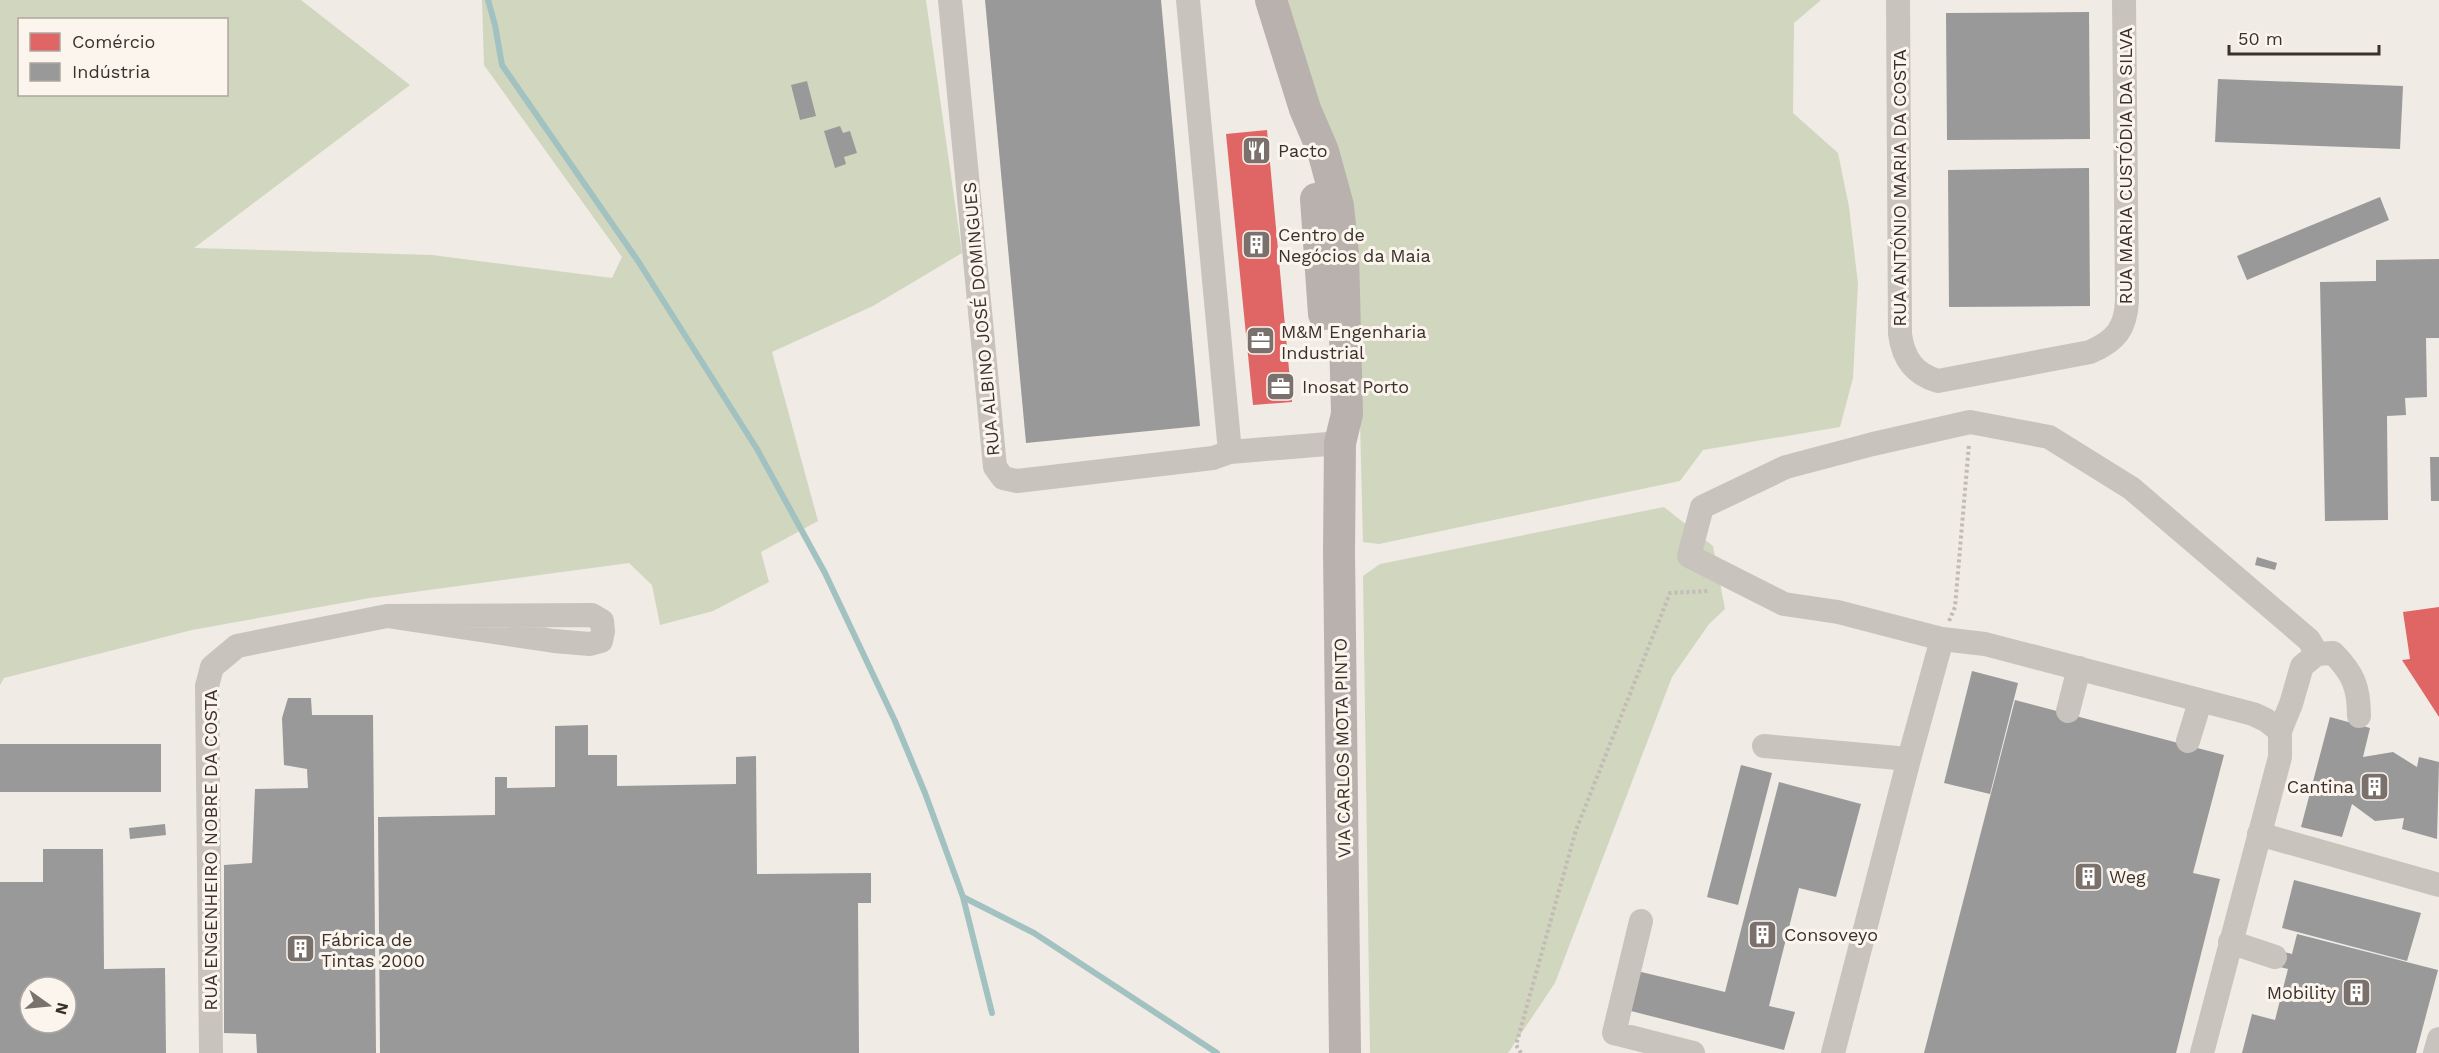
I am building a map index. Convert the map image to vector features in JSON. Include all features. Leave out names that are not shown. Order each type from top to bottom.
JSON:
[{"type":"main road","name":"VIA CARLOS MOTA PINTO","points":[[1271,0],[1305,109],[1307,150],[1317,203],[1323,282],[1327,417],[1340,442],[1339,552],[1345,1053]]},
{"type":"street","name":"RUA ALBINO JOSÉ DOMINGUES","points":[[950,0],[995,467],[1002,478],[1017,481],[1214,458],[1230,452],[1340,442]]},
{"type":"street","points":[[1188,0],[1230,452]]},
{"type":"street","name":"RUA ANTÓNIO MARIA DA COSTA","points":[[1898,0],[1900,334],[1907,359],[1917,371]]},
{"type":"street","name":"RUA MARIA CUSTÓDIA DA SILVA","points":[[1917,371],[1927,378],[1938,381],[2091,352],[2105,346],[2119,332],[2126,315],[2127,300],[2124,0]]},
{"type":"street","points":[[2280,731],[2266,720],[2253,714],[2200,702],[2079,668],[1985,644],[1942,639],[1838,612],[1784,604],[1689,556],[1702,507],[1786,467],[1970,422],[2049,437],[2131,488],[2309,640],[2317,654]]},
{"type":"street","points":[[592,615],[602,621],[603,631],[601,641],[590,644],[554,641],[387,616],[592,615]]},
{"type":"street","name":"RUA ENGENHEIRO NOBRE DA COSTA","points":[[211,1053],[207,686],[212,667],[237,646],[387,616]]},
{"type":"street","points":[[1833,1053],[1942,639]]},
{"type":"street","points":[[2202,1053],[2280,757],[2280,731],[2302,666],[2317,654],[2332,653],[2346,667],[2359,694],[2359,716]]},
{"type":"street","points":[[2068,711],[2079,668]]},
{"type":"street","points":[[2188,741],[2200,702]]},
{"type":"street","points":[[1764,746],[1909,759]]},
{"type":"street","points":[[2259,834],[2439,885]]},
{"type":"street","points":[[1641,921],[1614,1034],[1693,1053]]},
{"type":"street","points":[[2230,942],[2275,957]]},
{"type":"street","points":[[2435,1053],[2439,1039]]},
{"type":"path","points":[[1942,639],[1955,607],[1970,422]]},
{"type":"path","points":[[1521,1053],[1516,1045],[1576,830],[1670,593],[1749,588]]},
{"type":"green space","points":[[0,0],[301,0],[410,85],[194,248],[432,255],[612,278],[622,257],[484,65],[482,0],[926,0],[962,253],[873,306],[772,352],[818,521],[761,552],[769,582],[713,611],[660,625],[652,585],[629,563],[370,598],[192,630],[4,678],[0,685]]},
{"type":"green space","points":[[1286,0],[1821,0],[1794,23],[1793,113],[1838,153],[1849,207],[1858,284],[1853,378],[1840,427],[1703,450],[1680,481],[1379,544],[1363,542],[1355,218]]},
{"type":"green space","points":[[1664,507],[1713,546],[1725,609],[1709,624],[1672,677],[1555,983],[1508,1053],[1370,1053],[1363,576],[1380,564]]},
{"type":"building: Comércio","name":"Centro de Negócios da Maia","points":[[1267,130],[1292,402],[1253,405],[1226,134]]},
{"type":"building: Comércio","points":[[2439,607],[2439,717],[2402,660],[2410,659],[2403,612]]},
{"type":"building: Indústria","points":[[985,0],[1161,0],[1200,426],[1026,443]]},
{"type":"building: Indústria","points":[[2089,12],[2090,139],[1947,140],[1946,13]]},
{"type":"building: Indústria","points":[[2218,79],[2403,86],[2400,149],[2215,142]]},
{"type":"building: Indústria","points":[[807,81],[816,116],[800,120],[791,85]]},
{"type":"building: Indústria","points":[[840,126],[843,133],[850,131],[857,153],[844,157],[846,164],[835,168],[824,131]]},
{"type":"building: Indústria","points":[[2089,168],[2090,306],[1949,307],[1948,170]]},
{"type":"building: Indústria","points":[[2380,197],[2389,220],[2247,280],[2237,256]]},
{"type":"building: Indústria","points":[[2439,259],[2439,338],[2426,338],[2427,397],[2405,398],[2406,415],[2387,416],[2388,520],[2325,521],[2320,282],[2376,281],[2376,260]]},
{"type":"building: Indústria","points":[[2430,457],[2439,457],[2439,501],[2431,501]]},
{"type":"building: Indústria","points":[[2257,557],[2277,563],[2275,570],[2255,565]]},
{"type":"building: Indústria","points":[[1972,671],[2018,683],[1990,794],[1944,783]]},
{"type":"building: Indústria","name":"Fábrica de Tintas 2000","points":[[288,698],[311,698],[312,715],[373,715],[376,1053],[257,1053],[256,1034],[224,1033],[224,865],[252,863],[255,789],[308,788],[307,769],[284,765],[282,718]]},
{"type":"building: Indústria","name":"Weg","points":[[2015,700],[2224,755],[2193,873],[2220,879],[2176,1053],[1924,1053]]},
{"type":"building: Indústria","name":"Cantina","points":[[2330,717],[2370,728],[2363,757],[2393,752],[2417,767],[2419,757],[2439,762],[2437,839],[2402,829],[2404,818],[2375,821],[2352,804],[2342,837],[2301,827]]},
{"type":"building: Indústria","points":[[588,725],[588,755],[617,755],[617,786],[736,784],[736,757],[756,756],[757,874],[871,873],[871,903],[858,903],[859,1053],[380,1053],[378,817],[495,815],[495,777],[507,777],[507,788],[555,787],[555,726]]},
{"type":"building: Indústria","points":[[0,744],[161,744],[161,792],[0,792]]},
{"type":"building: Indústria","points":[[1741,765],[1772,773],[1738,905],[1707,897]]},
{"type":"building: Indústria","name":"Consoveyo","points":[[1779,782],[1861,804],[1836,897],[1799,888],[1769,1006],[1795,1012],[1784,1050],[1627,1010],[1637,971],[1725,992]]},
{"type":"building: Indústria","points":[[165,824],[166,835],[130,839],[129,828]]},
{"type":"building: Indústria","points":[[43,849],[103,849],[104,969],[165,968],[166,1053],[0,1053],[0,882],[43,882]]},
{"type":"building: Indústria","name":"Mobility","points":[[2294,880],[2421,913],[2407,961],[2282,928]]},
{"type":"building: Indústria","name":"Mobility","points":[[2297,934],[2438,970],[2416,1053],[2242,1053],[2252,1014],[2275,1020],[2288,969],[2276,966],[2280,951],[2292,954]]},
{"type":"waterway","points":[[488,0],[502,65],[638,261],[757,449],[825,573],[895,721],[925,793],[963,897],[1034,933],[1217,1053]]},
{"type":"waterway","points":[[963,897],[992,1013]]},
{"type":"place","name":"Pacto","points":[[1257,150]]},
{"type":"place","name":"Centro de Negócios da Maia","points":[[1257,244]]},
{"type":"place","name":"M&M Engenharia Industrial","points":[[1260,341]]},
{"type":"place","name":"Inosat Porto","points":[[1281,386]]},
{"type":"place","name":"Cantina","points":[[2375,786]]},
{"type":"place","name":"Weg","points":[[2088,876]]},
{"type":"place","name":"Consoveyo","points":[[1763,934]]},
{"type":"place","name":"Fábrica de Tintas 2000","points":[[300,949]]},
{"type":"place","name":"Mobility","points":[[2357,992]]}]
